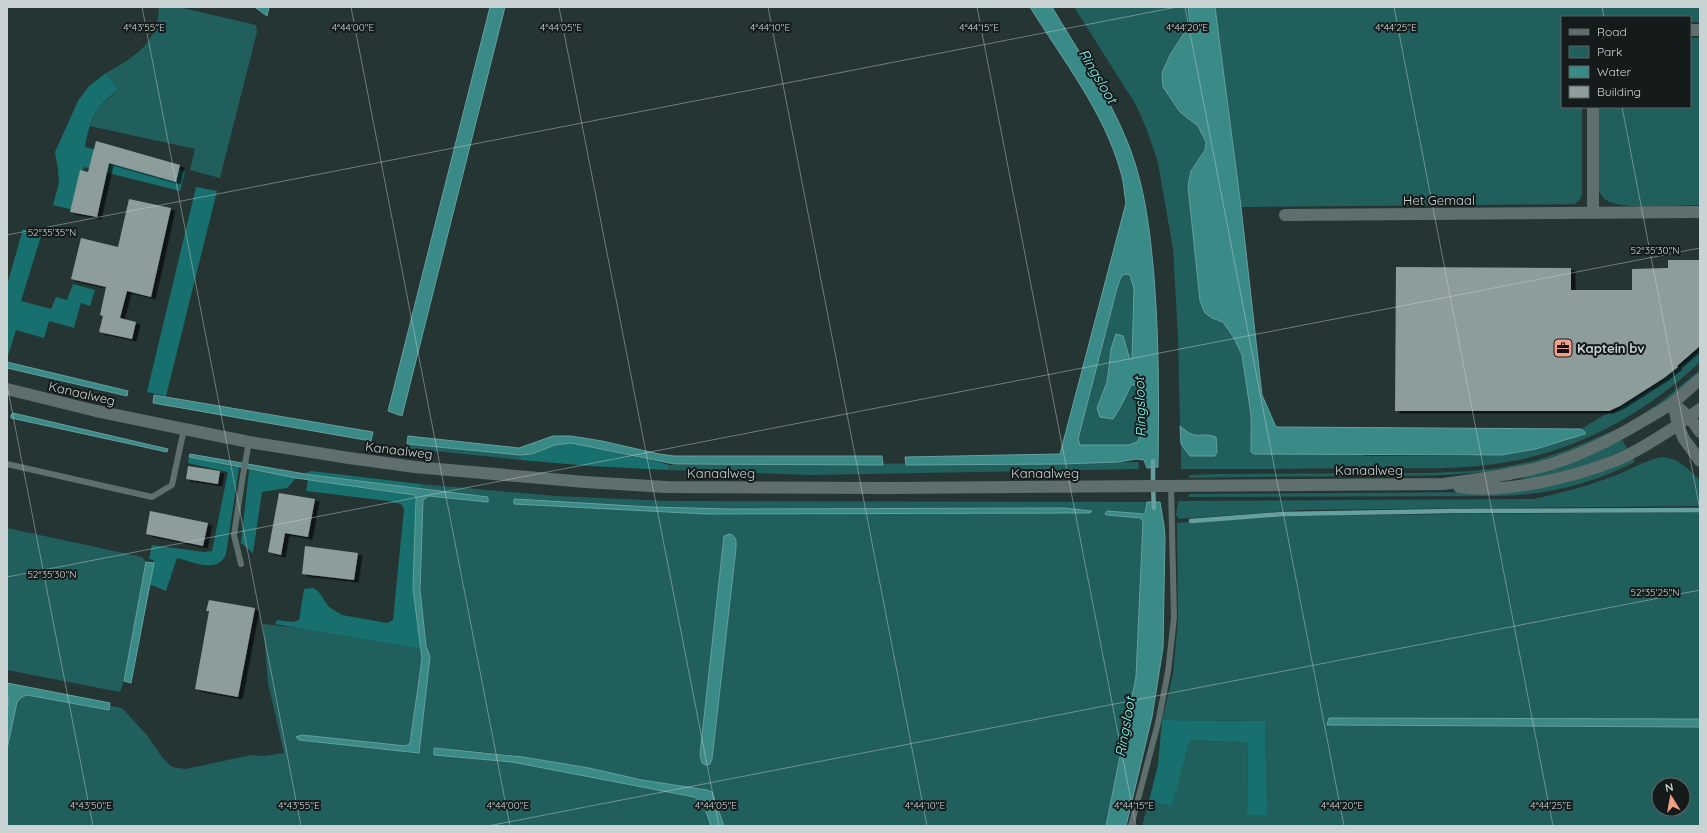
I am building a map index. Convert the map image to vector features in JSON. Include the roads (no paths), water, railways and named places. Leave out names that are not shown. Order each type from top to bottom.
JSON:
[{"type":"street","points":[[1593,108],[1593,213]]},
{"type":"street","name":"Het Gemaal","points":[[1285,215],[1700,212]]},
{"type":"street","name":"Kanaalweg","points":[[7,389],[96,411],[249,442],[415,467],[585,482],[666,487],[894,488],[1443,484],[1516,473],[1561,461],[1600,445],[1673,402],[1700,379]]},
{"type":"street","points":[[1673,402],[1690,418],[1700,432]]},
{"type":"street","points":[[1673,402],[1678,425],[1684,439],[1700,461]]},
{"type":"street","name":"Kanaalweg","points":[[1443,484],[1467,488],[1512,486],[1552,480],[1575,474],[1618,460],[1690,418],[1700,410]]},
{"type":"lane","points":[[7,464],[152,497],[172,485],[184,429]]},
{"type":"lane","points":[[241,564],[234,535],[249,442]]},
{"type":"lane","points":[[1131,826],[1158,723],[1168,672],[1174,618],[1169,486]]},
{"type":"water","points":[[269,7],[267,16],[256,8]]},
{"type":"water","points":[[490,7],[505,7],[402,416],[388,411]]},
{"type":"water","points":[[1030,7],[1052,7],[1111,106],[1127,141],[1138,174],[1146,208],[1156,301],[1158,467],[1147,468],[1144,460],[1136,459],[1118,462],[1061,464],[906,465],[905,457],[1060,454],[1126,203],[1123,180],[1105,129],[1082,87]],"holes":[[[1125,274],[1130,275],[1134,289],[1132,359],[1130,360],[1123,336],[1116,334],[1111,349],[1107,382],[1097,408],[1100,417],[1113,419],[1131,385],[1138,385],[1141,400],[1139,439],[1137,442],[1129,445],[1080,445],[1078,439],[1117,288],[1121,277]]]},
{"type":"water","points":[[1188,7],[1215,7],[1241,207],[1262,395],[1276,427],[1581,429],[1585,432],[1585,434],[1536,449],[1501,455],[1254,454],[1251,452],[1251,415],[1242,355],[1234,338],[1223,322],[1212,318],[1205,313],[1200,301],[1188,186],[1191,171],[1205,150],[1206,142],[1198,126],[1180,112],[1163,87],[1162,73],[1170,55],[1190,24]]},
{"type":"water","points":[[7,362],[128,391],[127,396],[7,368]]},
{"type":"water","points":[[154,395],[373,432],[371,441],[153,403]]},
{"type":"water","points":[[13,413],[168,449],[167,452],[11,418]]},
{"type":"water","points":[[1180,426],[1191,434],[1210,435],[1216,437],[1217,452],[1215,456],[1190,456],[1181,444]]},
{"type":"water","points":[[408,436],[519,448],[553,436],[571,436],[674,456],[882,456],[883,465],[674,464],[571,443],[555,445],[532,454],[520,455],[407,444]]},
{"type":"water","points":[[190,454],[311,475],[488,497],[488,502],[429,496],[423,500],[420,590],[426,646],[430,657],[419,753],[299,740],[296,737],[302,735],[406,746],[410,743],[422,658],[413,589],[415,495],[296,478],[189,457]]},
{"type":"water","points":[[514,499],[651,507],[730,509],[1064,508],[1092,511],[1090,513],[706,514],[514,504]]},
{"type":"water","points":[[1147,502],[1160,502],[1164,526],[1163,648],[1152,717],[1126,826],[1106,826],[1136,677],[1143,522],[1141,518],[1105,514],[1107,511],[1145,514]]},
{"type":"water","points":[[730,534],[735,538],[736,548],[712,759],[710,764],[706,765],[702,763],[700,755],[701,745],[724,536]]},
{"type":"water","points":[[146,562],[154,563],[131,683],[124,681]]},
{"type":"water","points":[[7,683],[110,703],[109,710],[27,695],[22,697],[17,702],[7,749],[7,710],[9,700],[7,694]]},
{"type":"water","points":[[1329,718],[1700,719],[1700,727],[1327,725]]},
{"type":"water","points":[[434,748],[523,757],[589,768],[642,780],[707,790],[712,792],[724,826],[711,826],[703,803],[694,797],[512,762],[434,755]]},
{"type":"waterway","name":"Ringsloot","points":[[1153,461],[1153,480]]},
{"type":"waterway","name":"Ringsloot","points":[[1153,487],[1154,508]]},
{"type":"waterway","points":[[1191,521],[1283,514],[1453,511],[1700,510]]},
{"type":"place","name":"Kaptein bv","points":[[1563,348]]}]
